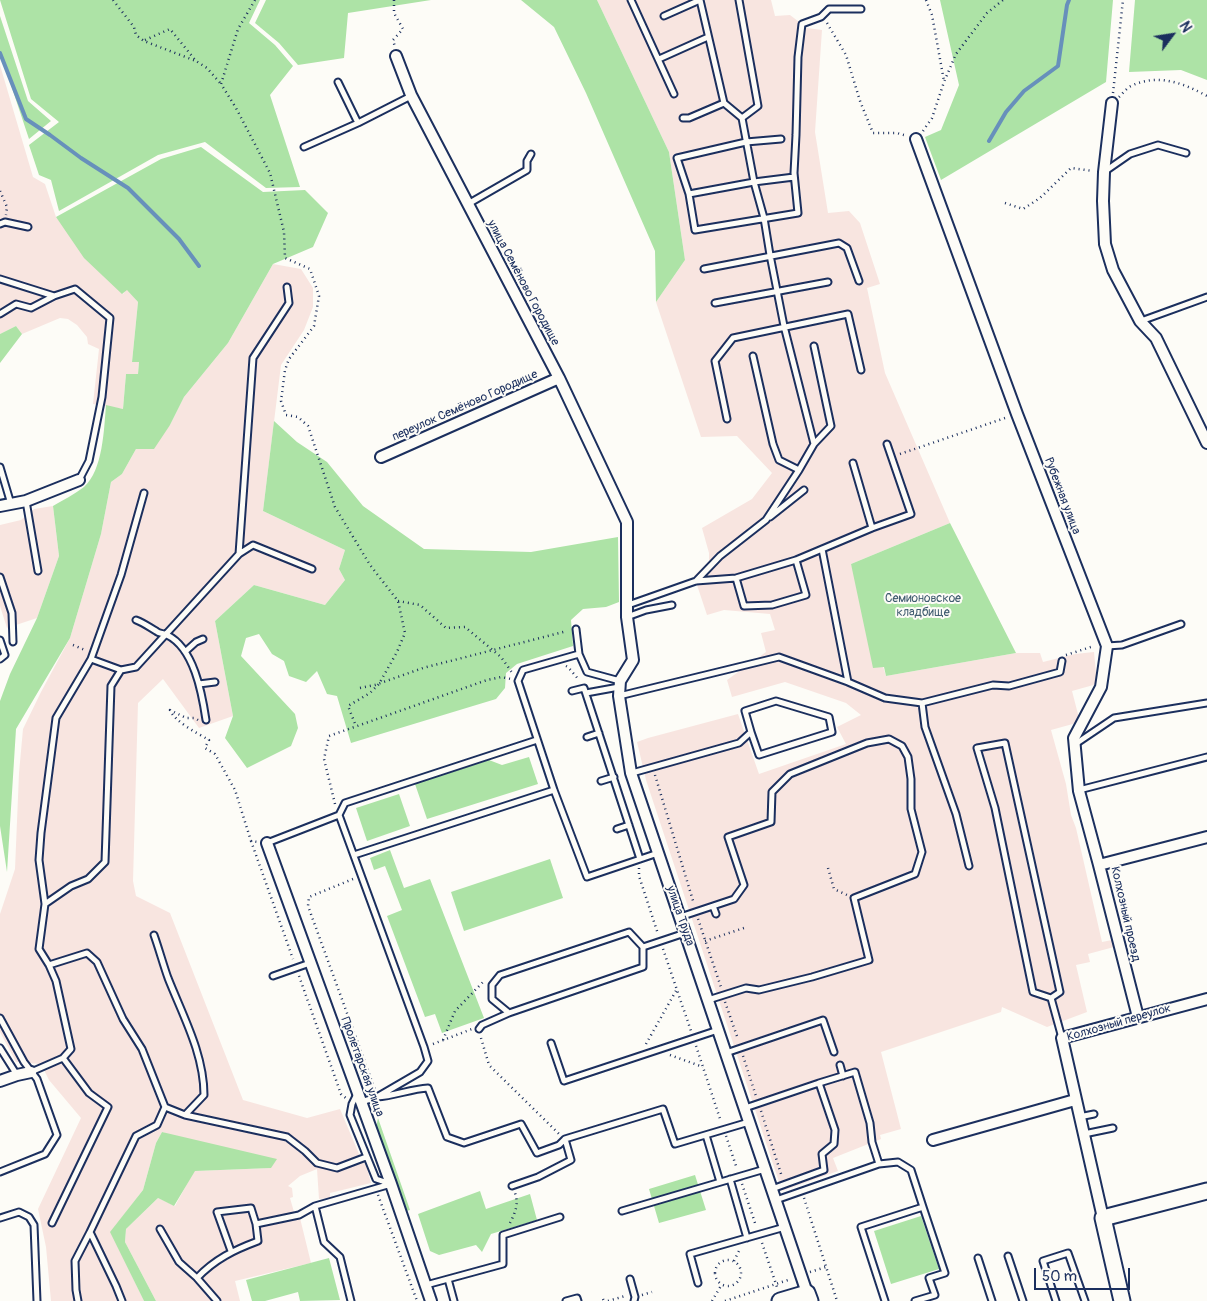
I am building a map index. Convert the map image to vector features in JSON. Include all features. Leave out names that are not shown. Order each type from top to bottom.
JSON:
[{"type":"street","name":"улица Семёново Городище","points":[[396,56],[411,95],[559,378],[627,522],[627,605]]},
{"type":"street","points":[[1112,103],[1104,172],[1103,201],[1105,244],[1112,270],[1140,321],[1156,338],[1207,443]]},
{"type":"street","name":"Рубежная улица","points":[[916,139],[1016,414],[1107,646],[1101,686],[1074,738],[1079,791],[1099,865]]},
{"type":"street","name":"переулок Семёново Городище","points":[[381,457],[559,378]]},
{"type":"street","points":[[0,506],[26,501],[79,480]]},
{"type":"street","points":[[619,688],[633,660],[627,605]]},
{"type":"street","name":"улица Труда","points":[[619,688],[631,773],[809,1297]]},
{"type":"street","name":"Колхозный проезд","points":[[1138,1017],[1099,865],[1207,837]]},
{"type":"street","name":"Пролетарская улица","points":[[267,843],[360,1097],[431,1301]]},
{"type":"street","name":"Колхозный переулок","points":[[1122,1301],[1062,1038],[1207,999]]},
{"type":"street","points":[[0,1080],[17,1074],[31,1072]]},
{"type":"street","points":[[932,1140],[1075,1100]]},
{"type":"street","points":[[1103,1218],[1207,1191]]},
{"type":"street","points":[[781,1301],[809,1297]]},
{"type":"lane","points":[[631,0],[674,94]]},
{"type":"lane","points":[[664,16],[700,0],[724,103],[742,118],[754,182],[764,218],[776,290],[814,444]]},
{"type":"lane","points":[[739,0],[758,106],[742,118]]},
{"type":"lane","points":[[781,139],[746,142],[677,158],[689,194],[696,230],[798,213],[794,177],[798,57],[802,24],[821,17],[829,9],[861,9]]},
{"type":"lane","points":[[659,59],[708,37]]},
{"type":"lane","points":[[338,82],[358,123]]},
{"type":"lane","points":[[304,147],[358,123],[411,95]]},
{"type":"lane","points":[[683,118],[689,118],[724,103]]},
{"type":"lane","points":[[1104,172],[1130,154],[1158,145],[1186,153]]},
{"type":"lane","points":[[468,204],[527,170],[526,161],[531,154]]},
{"type":"lane","points":[[689,194],[794,177]]},
{"type":"lane","points":[[3,223],[28,226]]},
{"type":"lane","points":[[704,269],[839,243],[847,248],[859,281]]},
{"type":"lane","points":[[0,280],[54,296]]},
{"type":"lane","points":[[714,303],[776,290],[828,282]]},
{"type":"lane","points":[[239,554],[253,358],[289,303],[287,287]]},
{"type":"lane","points":[[0,314],[16,304],[31,308],[54,296],[74,289],[110,318],[102,397],[89,460],[79,480]]},
{"type":"lane","points":[[1140,321],[1207,297]]},
{"type":"lane","points":[[727,419],[715,361],[733,338],[848,314],[861,370]]},
{"type":"lane","points":[[766,520],[814,444],[831,426],[814,346]]},
{"type":"lane","points":[[752,356],[773,444],[779,460],[799,470]]},
{"type":"lane","points":[[627,605],[696,581],[736,578],[796,560],[911,514],[887,444]]},
{"type":"lane","points":[[853,463],[872,528]]},
{"type":"lane","points":[[0,467],[11,504]]},
{"type":"lane","points":[[696,581],[720,556],[804,490]]},
{"type":"lane","points":[[31,1072],[62,1058],[70,1049],[56,981],[39,949],[44,904],[38,860],[56,718],[94,652],[121,575],[144,493]]},
{"type":"lane","points":[[26,501],[38,570]]},
{"type":"lane","points":[[91,659],[121,670],[136,667],[239,554],[253,545],[312,569]]},
{"type":"lane","points":[[822,549],[848,682]]},
{"type":"lane","points":[[736,578],[744,606],[772,605],[806,595],[796,560]]},
{"type":"lane","points":[[0,577],[12,613],[14,642]]},
{"type":"lane","points":[[628,617],[646,610],[672,605]]},
{"type":"lane","points":[[136,620],[158,633],[167,635],[186,651],[199,684],[206,720]]},
{"type":"lane","points":[[1107,646],[1122,645],[1181,624]]},
{"type":"lane","points":[[576,629],[579,654],[587,672],[619,688]]},
{"type":"lane","points":[[186,651],[196,642],[203,639]]},
{"type":"lane","points":[[0,640],[5,655],[0,659]]},
{"type":"lane","points":[[579,654],[523,670],[518,681],[554,790],[587,876],[658,853]]},
{"type":"lane","points":[[572,692],[619,688],[779,657],[848,682],[885,698],[922,703],[993,684],[1009,686],[1060,672],[1062,661]]},
{"type":"lane","points":[[44,904],[71,886],[88,879],[105,862],[112,686],[121,670]]},
{"type":"lane","points":[[199,684],[215,682]]},
{"type":"lane","points":[[585,690],[640,859]]},
{"type":"lane","points":[[776,701],[829,717],[832,732],[759,755],[751,732],[745,711],[776,701]]},
{"type":"lane","points":[[922,703],[926,727],[956,814],[969,866]]},
{"type":"lane","points":[[1074,745],[1114,718],[1207,703]]},
{"type":"lane","points":[[631,773],[739,744],[751,732]]},
{"type":"lane","points":[[587,737],[599,733]]},
{"type":"lane","points":[[680,917],[734,899],[744,885],[728,837],[771,822],[772,792],[790,774],[867,743],[889,739],[902,746],[908,757],[911,779],[910,809],[922,852],[915,874],[854,898],[869,960],[812,977],[759,990],[746,988],[708,1000]]},
{"type":"lane","points":[[267,843],[339,815],[345,803],[537,740]]},
{"type":"lane","points":[[1005,743],[1060,992],[1051,998],[1033,992],[995,808],[977,748],[1005,743]]},
{"type":"lane","points":[[1079,791],[1207,757]]},
{"type":"lane","points":[[601,781],[614,777]]},
{"type":"lane","points":[[354,855],[554,790]]},
{"type":"lane","points":[[339,815],[428,1061],[420,1072],[377,1097]]},
{"type":"lane","points":[[617,829],[629,825]]},
{"type":"lane","points":[[714,906],[716,914]]},
{"type":"lane","points":[[480,1027],[509,1013],[643,967],[643,947],[629,932],[500,975],[492,985],[492,999],[509,1013]]},
{"type":"lane","points":[[643,947],[685,932]]},
{"type":"lane","points":[[154,935],[168,977],[193,1039],[204,1078],[204,1095],[185,1115]]},
{"type":"lane","points":[[49,965],[87,953],[97,962],[123,1020],[142,1049],[165,1107],[157,1126],[136,1136],[90,1232],[74,1260],[78,1301]]},
{"type":"lane","points":[[274,976],[311,962]]},
{"type":"lane","points":[[1051,998],[1062,1038]]},
{"type":"lane","points":[[0,1018],[37,1079],[57,1135],[46,1154],[0,1172]]},
{"type":"lane","points":[[726,1053],[824,1020],[834,1052]]},
{"type":"lane","points":[[551,1043],[564,1082],[718,1030]]},
{"type":"lane","points":[[0,1048],[17,1074]]},
{"type":"lane","points":[[52,1223],[108,1108],[89,1093],[62,1058]]},
{"type":"lane","points":[[840,1065],[843,1076]]},
{"type":"lane","points":[[745,1108],[855,1072],[870,1123],[872,1142],[879,1164]]},
{"type":"lane","points":[[774,1194],[824,1170],[822,1154],[834,1144],[835,1130],[819,1083]]},
{"type":"lane","points":[[391,1184],[376,1179],[350,1115],[352,1104],[360,1097],[392,1096],[416,1088],[428,1088],[447,1138],[464,1143],[522,1124],[537,1153],[559,1145],[565,1140],[663,1109],[675,1144],[750,1122]]},
{"type":"lane","points":[[165,1107],[185,1115],[287,1137],[318,1163],[337,1168],[366,1157]]},
{"type":"lane","points":[[1079,1117],[1094,1114]]},
{"type":"lane","points":[[1083,1134],[1113,1128]]},
{"type":"lane","points":[[706,1135],[720,1182]]},
{"type":"lane","points":[[512,1186],[538,1178],[571,1160],[565,1140]]},
{"type":"lane","points":[[774,1194],[879,1164],[898,1162],[911,1170],[945,1273],[930,1278],[935,1294],[914,1301]]},
{"type":"lane","points":[[622,1210],[765,1168]]},
{"type":"lane","points":[[730,1179],[747,1238]]},
{"type":"lane","points":[[256,1224],[298,1215],[315,1206],[391,1184]]},
{"type":"lane","points":[[315,1206],[324,1242],[340,1257],[350,1301]]},
{"type":"lane","points":[[885,1301],[861,1227],[923,1207]]},
{"type":"lane","points":[[197,1278],[231,1251],[258,1241],[256,1224],[251,1208],[217,1212],[231,1251]]},
{"type":"lane","points":[[0,1218],[19,1212],[29,1217],[34,1225],[37,1301]]},
{"type":"lane","points":[[426,1285],[503,1264],[503,1235],[560,1217]]},
{"type":"lane","points":[[698,1282],[690,1254],[785,1227]]},
{"type":"lane","points":[[160,1229],[179,1262],[197,1278],[217,1301]]},
{"type":"lane","points":[[90,1232],[122,1301]]},
{"type":"lane","points":[[1056,1301],[1044,1261],[1068,1253],[1085,1301]]},
{"type":"lane","points":[[1008,1256],[1023,1301]]},
{"type":"lane","points":[[978,1258],[992,1301]]},
{"type":"lane","points":[[448,1279],[454,1301]]},
{"type":"lane","points":[[630,1279],[636,1297],[634,1301]]},
{"type":"lane","points":[[566,1301],[577,1298],[578,1301]]},
{"type":"path","points":[[113,0],[134,27],[136,35],[144,41],[196,61],[207,68],[221,84],[236,108],[270,173],[284,232],[285,258],[310,270],[319,296],[314,326],[289,359],[283,377],[281,401],[286,415],[298,418],[308,426],[335,507],[370,565],[398,602],[405,633],[379,684],[370,693],[348,706],[356,726]]},
{"type":"path","points":[[221,84],[238,29],[255,0]]},
{"type":"path","points":[[394,0],[394,13],[403,30],[394,40]]},
{"type":"path","points":[[926,0],[932,15],[944,82]]},
{"type":"path","points":[[821,17],[829,24],[846,55],[860,101],[873,133],[897,134],[916,139],[932,118],[956,54],[988,13],[1003,0]]},
{"type":"path","points":[[1112,103],[1123,0]]},
{"type":"path","points":[[144,41],[170,29],[196,61]]},
{"type":"path","points":[[1112,103],[1130,86],[1160,78],[1193,88],[1207,96]]},
{"type":"path","points":[[1005,203],[1023,209],[1040,198],[1070,168],[1104,172]]},
{"type":"path","points":[[0,191],[7,207],[3,223]]},
{"type":"path","points":[[892,457],[1016,414]]},
{"type":"path","points":[[398,602],[420,605],[446,628],[465,627],[501,657],[518,681]]},
{"type":"path","points":[[360,688],[379,684],[423,668],[492,649],[576,629]]},
{"type":"path","points":[[73,645],[94,652]]},
{"type":"path","points":[[1062,661],[1062,657],[1072,653],[1096,645],[1107,646]]},
{"type":"path","points":[[562,666],[568,666],[585,690]]},
{"type":"path","points":[[339,815],[324,759],[329,736],[487,680],[501,677],[518,681]]},
{"type":"path","points":[[206,720],[203,724],[195,718],[186,718],[170,710],[172,715],[209,740],[205,748],[215,754],[235,790],[251,841],[267,843]]},
{"type":"path","points":[[640,859],[639,876],[781,1301]]},
{"type":"path","points":[[828,868],[834,889],[854,898]]},
{"type":"path","points":[[362,876],[309,897],[308,906],[377,1097],[383,1126]]},
{"type":"path","points":[[705,941],[744,928]]},
{"type":"path","points":[[443,1040],[456,1011],[486,979],[500,975]]},
{"type":"path","points":[[639,1057],[676,989]]},
{"type":"path","points":[[424,1047],[480,1027],[489,1065],[565,1140]]},
{"type":"path","points":[[657,1051],[703,1067]]},
{"type":"path","points":[[376,1189],[417,1301]]},
{"type":"path","points":[[503,1235],[516,1210],[517,1198]]},
{"type":"path","points":[[724,1260],[734,1261],[740,1269],[739,1279],[731,1285],[722,1284],[716,1276],[717,1266],[724,1260]]},
{"type":"path","points":[[725,1301],[826,1267]]},
{"type":"path","points":[[712,1301],[722,1284]]},
{"type":"path","points":[[610,1299],[627,1296]]},
{"type":"shaded area","points":[[597,0],[771,0],[775,16],[790,15],[807,28],[822,30],[815,132],[828,213],[849,211],[860,223],[880,284],[867,288],[885,373],[950,523],[851,564],[886,676],[1016,653],[1040,653],[1043,662],[1075,654],[1094,652],[1097,684],[1072,691],[1080,722],[1051,730],[1066,784],[1071,815],[1076,828],[1102,942],[1112,940],[1114,947],[1088,954],[1090,962],[1076,965],[1087,1012],[1047,1027],[1002,1007],[1001,1012],[881,1052],[901,1129],[880,1135],[881,1139],[833,1158],[838,1171],[782,1191],[646,780],[637,742],[738,714],[759,774],[846,744],[837,727],[861,715],[846,703],[785,682],[732,697],[727,680],[766,652],[761,633],[775,630],[770,614],[724,610],[707,615],[694,576],[709,561],[709,553],[702,528],[752,499],[772,473],[737,436],[701,437],[656,302],[685,260],[669,152]]},
{"type":"shaded area","points":[[0,65],[33,177],[45,184],[56,217],[123,294],[127,289],[138,302],[132,362],[139,362],[138,374],[126,374],[123,409],[93,404],[99,349],[88,344],[87,337],[77,325],[68,319],[60,318],[22,334],[16,326],[0,334]]},
{"type":"shaded area","points":[[273,264],[301,269],[313,288],[313,307],[304,330],[281,365],[263,511],[345,550],[339,569],[345,580],[325,605],[254,585],[215,621],[233,716],[199,728],[163,679],[138,703],[133,881],[136,896],[170,913],[243,1100],[307,1118],[340,1109],[367,1168],[371,1183],[330,1193],[330,1198],[319,1199],[317,1169],[300,1176],[288,1186],[292,1188],[293,1197],[290,1198],[294,1212],[300,1218],[311,1263],[235,1281],[240,1301],[156,1301],[125,1242],[126,1229],[158,1198],[175,1206],[194,1171],[270,1168],[162,1132],[156,1143],[143,1190],[111,1232],[144,1301],[51,1301],[46,1247],[38,1209],[81,1118],[49,1080],[41,1064],[16,1062],[0,1032],[0,914],[15,869],[23,729],[70,638],[101,534],[111,482],[122,474],[136,449],[170,425],[184,397],[228,343]]},
{"type":"shaded area","points":[[53,506],[59,556],[37,618],[7,628],[0,606],[0,525],[21,520],[34,509]]},
{"type":"green space","points":[[0,0],[260,0],[249,23],[275,45],[293,66],[270,95],[300,187],[266,188],[205,142],[158,155],[59,211],[51,180],[39,175],[29,145],[59,122],[31,99]]},
{"type":"green space","points":[[266,0],[431,0],[348,13],[344,58],[298,65],[279,43],[255,23]]},
{"type":"green space","points":[[521,0],[597,0],[669,152],[685,260],[656,302],[655,251],[586,93],[554,27]]},
{"type":"green space","points":[[940,0],[1113,0],[1106,82],[941,180],[925,137],[941,130],[959,85]]},
{"type":"green space","points":[[1135,0],[1207,0],[1207,80],[1181,70],[1129,72]]},
{"type":"green space","points":[[0,16],[28,101],[51,121],[29,139],[0,52]]},
{"type":"green space","points":[[201,147],[263,192],[305,190],[328,213],[313,247],[273,264],[228,343],[184,397],[170,425],[154,449],[136,449],[122,474],[111,482],[101,534],[70,638],[16,729],[7,872],[0,826],[0,701],[10,674],[37,618],[59,556],[53,506],[80,490],[90,480],[99,460],[106,405],[123,409],[126,374],[138,374],[139,362],[132,362],[138,302],[127,290],[122,294],[84,258],[56,217],[161,159]]},
{"type":"green space","points":[[16,326],[22,334],[0,363],[0,334]]},
{"type":"green space","points":[[274,421],[297,442],[327,462],[363,506],[424,549],[531,552],[618,537],[619,602],[606,607],[583,609],[571,620],[573,646],[517,664],[506,673],[505,688],[496,699],[351,743],[337,696],[327,694],[317,671],[306,682],[289,676],[284,661],[272,654],[259,634],[246,638],[241,656],[295,714],[298,728],[291,746],[247,768],[225,738],[233,716],[215,621],[254,585],[325,605],[345,580],[339,569],[345,550],[263,511]]},
{"type":"green space","name":"Семионовское кладбище","points":[[950,523],[1016,653],[886,676],[884,667],[873,668],[851,564]]},
{"type":"green space","points":[[529,757],[538,784],[427,819],[415,784],[489,760],[502,765]]},
{"type":"green space","points":[[399,794],[410,826],[367,841],[356,808]]},
{"type":"green space","points":[[390,850],[404,888],[430,879],[484,1018],[442,1033],[435,1014],[425,1017],[387,916],[402,910],[385,866],[374,870],[370,858]]},
{"type":"green space","points":[[550,859],[563,898],[464,931],[451,892]]},
{"type":"green space","points":[[378,1118],[410,1210],[406,1211],[376,1128]]},
{"type":"green space","points":[[162,1132],[277,1159],[271,1168],[195,1171],[174,1206],[158,1198],[126,1229],[125,1242],[156,1301],[144,1301],[110,1232],[143,1190],[156,1143]]},
{"type":"green space","points":[[695,1175],[706,1210],[659,1223],[649,1189]]},
{"type":"green space","points":[[480,1191],[486,1209],[530,1194],[537,1220],[491,1234],[482,1252],[476,1245],[439,1255],[430,1251],[418,1214]]},
{"type":"green space","points":[[921,1216],[939,1269],[891,1284],[874,1231]]},
{"type":"green space","points":[[329,1258],[340,1300],[300,1301],[298,1292],[265,1301],[252,1301],[246,1280]]},
{"type":"waterway","points":[[989,141],[1006,112],[1024,91],[1058,66],[1069,0]]},
{"type":"waterway","points":[[0,53],[26,119],[128,188],[179,239],[199,266]]}]
